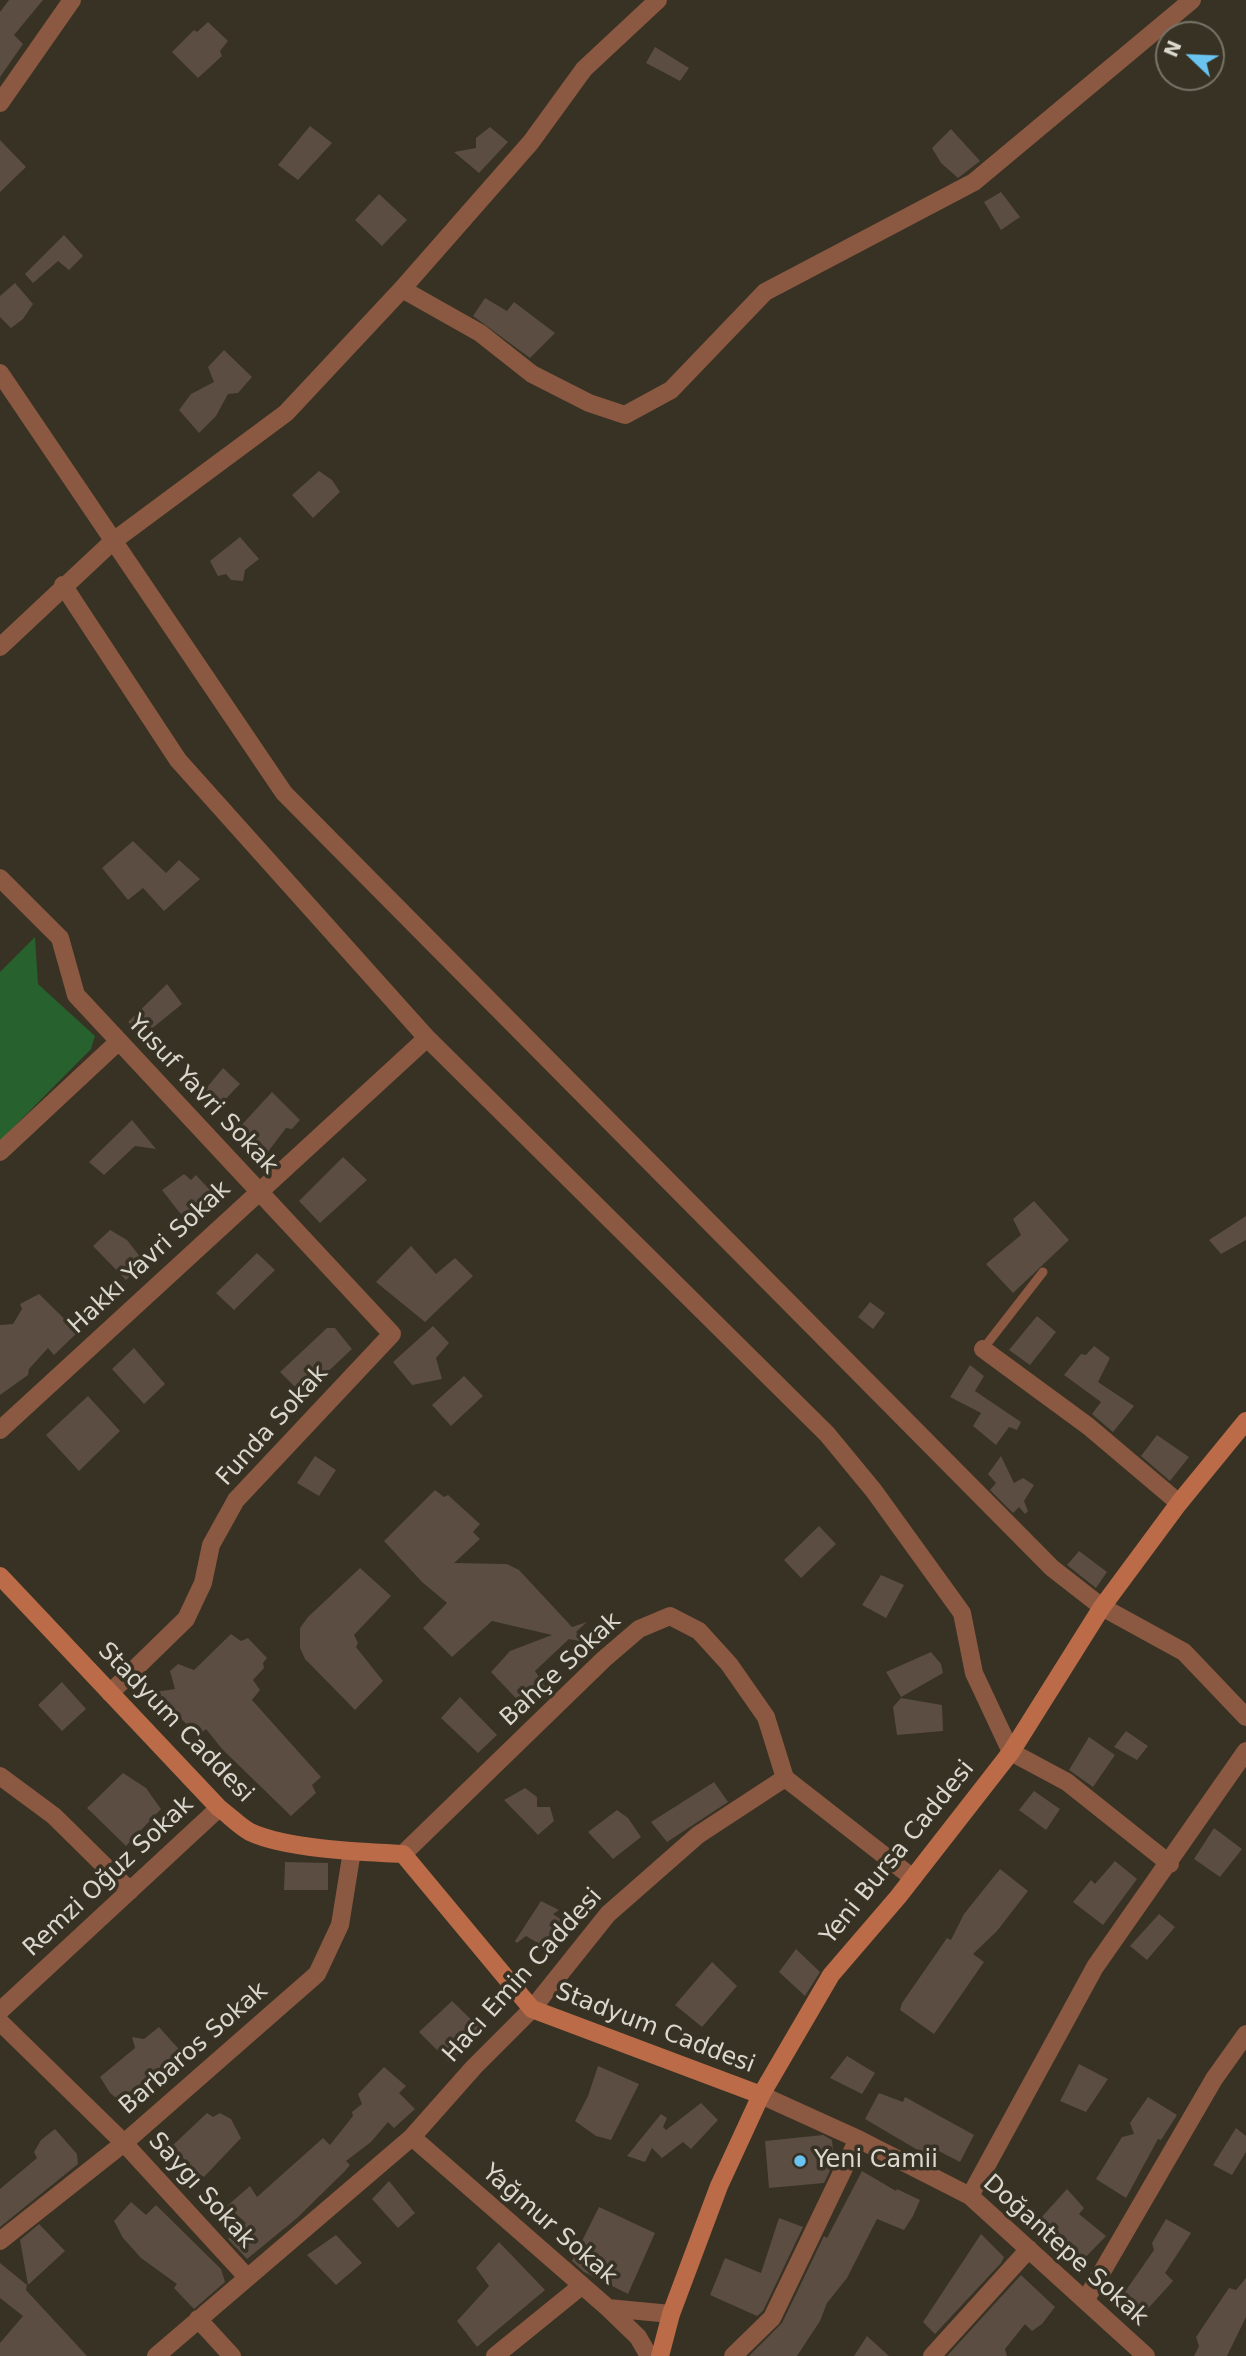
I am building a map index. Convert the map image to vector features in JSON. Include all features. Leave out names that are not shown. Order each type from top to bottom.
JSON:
[{"type":"main road","name":"Yeni Bursa Caddesi","points":[[660,2356],[671,2314],[719,2186],[761,2095],[831,1975],[913,1878],[1011,1752],[1102,1607],[1179,1503],[1246,1421]]},
{"type":"main road","name":"Stadyum Caddesi","points":[[0,1576],[219,1808],[250,1832],[297,1843],[352,1851],[403,1854],[532,2010],[761,2095]]},
{"type":"street","points":[[0,103],[72,0]]},
{"type":"street","points":[[402,289],[480,333],[532,374],[589,403],[625,415],[671,390],[765,292],[974,182],[1192,0]]},
{"type":"street","points":[[0,647],[63,585],[112,542],[286,413],[402,289],[531,142],[584,69],[656,1]]},
{"type":"street","points":[[0,373],[284,793],[1052,1568],[1102,1607],[1184,1652],[1246,1717]]},
{"type":"street","points":[[63,585],[178,760],[427,1038],[827,1434],[874,1491],[962,1613],[974,1673],[1011,1752],[1067,1782],[1170,1864]]},
{"type":"street","name":"Yusuf Yavri Sokak","points":[[0,878],[60,938],[76,995],[392,1334]]},
{"type":"street","name":"Hakkı Yavri Sokak","points":[[0,1430],[427,1038]]},
{"type":"street","points":[[0,1152],[119,1041]]},
{"type":"street","name":"Funda Sokak","points":[[110,1693],[186,1619],[203,1583],[211,1545],[236,1500],[392,1334]]},
{"type":"street","points":[[983,1349],[1088,1426],[1179,1503]]},
{"type":"street","name":"Bahçe Sokak","points":[[403,1854],[604,1659],[639,1629],[670,1616],[699,1631],[729,1664],[766,1717],[785,1778]]},
{"type":"street","points":[[970,2196],[1096,1967],[1246,1751]]},
{"type":"street","points":[[0,1776],[54,1816],[130,1891]]},
{"type":"street","points":[[785,1778],[913,1878]]},
{"type":"street","name":"Hacı Emin Caddesi","points":[[156,2356],[246,2276],[412,2137],[474,2067],[532,2010],[608,1914],[698,1835],[785,1778]]},
{"type":"street","name":"Remzi Oğuz Sokak","points":[[0,2011],[219,1808]]},
{"type":"street","name":"Barbaros Sokak","points":[[0,2241],[124,2143],[317,1974],[340,1925],[352,1851]]},
{"type":"street","name":"Saygı Sokak","points":[[0,2022],[124,2143],[246,2276]]},
{"type":"street","points":[[1085,2301],[1214,2079],[1246,2034]]},
{"type":"street","name":"Doğantepe Sokak","points":[[761,2095],[858,2139],[970,2196],[1146,2356]]},
{"type":"street","name":"Yağmur Sokak","points":[[412,2137],[580,2287],[608,2308],[638,2337],[649,2356]]},
{"type":"street","points":[[733,2356],[772,2318],[858,2139]]},
{"type":"street","points":[[932,2356],[1029,2249]]},
{"type":"street","points":[[495,2356],[580,2287]]},
{"type":"street","points":[[608,2308],[671,2314]]},
{"type":"street","points":[[198,2319],[232,2356]]},
{"type":"lane","points":[[983,1349],[1043,1272]]},
{"type":"green space","points":[[35,937],[38,984],[95,1036],[91,1049],[0,1141],[0,972]]},
{"type":"building","points":[[9,0],[43,0],[14,35],[23,44],[0,77],[0,12]]},
{"type":"building","points":[[208,22],[228,41],[220,51],[222,56],[198,78],[172,52],[194,30],[197,32]]},
{"type":"building","points":[[655,47],[689,68],[680,81],[646,63]]},
{"type":"building","points":[[310,126],[332,143],[298,180],[278,165]]},
{"type":"building","points":[[490,127],[508,142],[479,173],[454,152],[476,148],[476,138]]},
{"type":"building","points":[[951,129],[980,161],[958,178],[941,163],[932,148]]},
{"type":"building","points":[[0,140],[26,167],[0,192]]},
{"type":"building","points":[[1001,192],[1020,217],[1001,230],[984,202]]},
{"type":"building","points":[[379,194],[407,220],[382,246],[355,220]]},
{"type":"building","points":[[64,235],[83,256],[69,270],[58,261],[33,283],[25,274]]},
{"type":"building","points":[[15,283],[33,304],[23,319],[11,328],[0,317],[0,296]]},
{"type":"building","points":[[485,298],[507,311],[514,302],[555,333],[530,358],[473,316]]},
{"type":"building","points":[[224,350],[252,377],[238,393],[228,394],[216,416],[199,433],[179,410],[191,394],[214,382],[208,367]]},
{"type":"building","points":[[319,471],[332,480],[340,492],[313,518],[292,495]]},
{"type":"building","points":[[240,537],[259,559],[245,570],[243,581],[231,580],[226,574],[218,576],[210,561]]},
{"type":"building","points":[[133,841],[166,873],[179,860],[200,879],[164,911],[143,888],[128,900],[102,868]]},
{"type":"building","points":[[167,984],[182,1004],[144,1035],[128,1022]]},
{"type":"building","points":[[223,1068],[240,1084],[217,1108],[204,1091]]},
{"type":"building","points":[[272,1092],[300,1120],[292,1129],[286,1128],[264,1157],[236,1131]]},
{"type":"building","points":[[132,1120],[156,1149],[135,1146],[104,1175],[89,1162]]},
{"type":"building","points":[[343,1157],[367,1180],[320,1223],[299,1201]]},
{"type":"building","points":[[184,1174],[191,1180],[196,1175],[220,1201],[193,1223],[179,1212],[162,1190]]},
{"type":"building","points":[[1034,1201],[1069,1240],[1013,1293],[986,1264],[1021,1235],[1013,1219]]},
{"type":"building","points":[[1246,1216],[1246,1240],[1221,1254],[1209,1240]]},
{"type":"building","points":[[110,1230],[127,1240],[145,1263],[126,1280],[93,1246]]},
{"type":"building","points":[[411,1246],[436,1274],[455,1258],[473,1276],[425,1322],[376,1282]]},
{"type":"building","points":[[257,1253],[275,1270],[234,1310],[216,1293]]},
{"type":"building","points":[[39,1294],[78,1332],[54,1355],[48,1348],[29,1369],[28,1375],[0,1395],[0,1325],[13,1324],[22,1309],[20,1304]]},
{"type":"building","points":[[870,1302],[885,1313],[873,1329],[858,1317]]},
{"type":"building","points":[[1037,1316],[1056,1332],[1030,1365],[1009,1350]]},
{"type":"building","points":[[433,1326],[449,1343],[436,1358],[442,1379],[412,1385],[393,1362]]},
{"type":"building","points":[[327,1328],[335,1328],[352,1349],[303,1395],[280,1372]]},
{"type":"building","points":[[1094,1346],[1110,1358],[1098,1382],[1134,1406],[1113,1432],[1092,1414],[1101,1402],[1064,1375],[1081,1354],[1086,1355]]},
{"type":"building","points":[[134,1348],[165,1384],[144,1404],[112,1369]]},
{"type":"building","points":[[970,1365],[984,1376],[975,1391],[1021,1422],[1017,1430],[1009,1427],[996,1445],[973,1426],[981,1413],[950,1397]]},
{"type":"building","points":[[464,1376],[483,1396],[451,1426],[432,1405]]},
{"type":"building","points":[[88,1396],[120,1431],[79,1471],[46,1435]]},
{"type":"building","points":[[1157,1435],[1189,1457],[1170,1481],[1141,1456]]},
{"type":"building","points":[[315,1456],[336,1470],[319,1496],[297,1483]]},
{"type":"building","points":[[1001,1456],[1014,1483],[1023,1478],[1034,1485],[1024,1501],[1028,1511],[1025,1514],[1019,1507],[1013,1513],[990,1490],[996,1483],[988,1474]]},
{"type":"building","points":[[435,1490],[444,1497],[448,1495],[480,1524],[473,1532],[480,1539],[454,1563],[507,1564],[519,1570],[572,1627],[587,1622],[576,1632],[585,1642],[569,1639],[535,1671],[548,1691],[528,1711],[491,1672],[510,1651],[552,1635],[492,1621],[452,1657],[423,1628],[447,1603],[422,1582],[384,1541]]},
{"type":"building","points":[[819,1526],[836,1544],[801,1578],[784,1560]]},
{"type":"building","points":[[1079,1551],[1107,1572],[1096,1588],[1067,1565]]},
{"type":"building","points":[[360,1568],[391,1596],[354,1635],[358,1643],[356,1647],[383,1681],[355,1710],[305,1659],[300,1648],[300,1628],[308,1617]]},
{"type":"building","points":[[881,1575],[904,1585],[886,1618],[862,1605]]},
{"type":"building","points":[[231,1634],[241,1641],[248,1638],[267,1658],[263,1663],[264,1668],[253,1680],[260,1690],[252,1700],[321,1777],[312,1785],[316,1793],[291,1816],[222,1749],[206,1729],[198,1736],[155,1692],[175,1689],[170,1671],[178,1664],[194,1670]]},
{"type":"building","points":[[931,1652],[941,1664],[943,1673],[901,1697],[886,1672]]},
{"type":"building","points":[[62,1682],[86,1709],[62,1731],[38,1705]]},
{"type":"building","points":[[460,1697],[497,1735],[478,1753],[441,1718]]},
{"type":"building","points":[[901,1698],[942,1705],[943,1731],[897,1735],[893,1707]]},
{"type":"building","points":[[1126,1731],[1148,1746],[1137,1760],[1114,1747]]},
{"type":"building","points":[[1089,1737],[1115,1755],[1093,1787],[1069,1770]]},
{"type":"building","points":[[123,1773],[146,1788],[161,1809],[126,1846],[87,1808]]},
{"type":"building","points":[[714,1782],[728,1802],[667,1842],[651,1822]]},
{"type":"building","points":[[525,1788],[537,1797],[537,1807],[550,1807],[554,1821],[538,1835],[504,1800]]},
{"type":"building","points":[[1034,1791],[1060,1809],[1046,1830],[1019,1810]]},
{"type":"building","points":[[617,1810],[628,1818],[641,1837],[613,1859],[588,1832]]},
{"type":"building","points":[[1214,1828],[1242,1849],[1220,1877],[1194,1859]]},
{"type":"building","points":[[1115,1861],[1137,1879],[1103,1925],[1073,1902],[1091,1880],[1095,1884]]},
{"type":"building","points":[[285,1862],[328,1863],[328,1890],[284,1890]]},
{"type":"building","points":[[1000,1869],[1028,1891],[997,1931],[973,1954],[984,1962],[934,2034],[900,2010],[902,2003],[947,1938],[951,1940],[964,1914]]},
{"type":"building","points":[[541,1901],[559,1910],[553,1914],[563,1921],[560,1928],[546,1948],[526,1936],[517,1943],[515,1941]]},
{"type":"building","points":[[1159,1914],[1175,1927],[1147,1960],[1130,1946]]},
{"type":"building","points":[[796,1949],[820,1972],[805,1996],[779,1972]]},
{"type":"building","points":[[712,1962],[737,1986],[702,2027],[675,2005]]},
{"type":"building","points":[[452,2001],[482,2030],[449,2062],[419,2032]]},
{"type":"building","points":[[159,2027],[185,2056],[144,2086],[149,2094],[145,2101],[131,2110],[110,2093],[100,2077],[135,2048],[132,2037],[144,2039]]},
{"type":"building","points":[[847,2056],[875,2073],[862,2094],[830,2078]]},
{"type":"building","points":[[1079,2064],[1108,2079],[1086,2112],[1060,2101]]},
{"type":"building","points":[[598,2066],[639,2084],[611,2140],[596,2136],[575,2121],[588,2096]]},
{"type":"building","points":[[384,2067],[406,2086],[399,2093],[415,2109],[394,2128],[388,2122],[371,2142],[346,2161],[350,2165],[345,2171],[297,2218],[247,2259],[228,2239],[246,2223],[227,2206],[250,2186],[257,2197],[323,2138],[330,2145],[353,2116],[352,2112],[362,2104],[358,2094]]},
{"type":"building","points":[[879,2093],[903,2102],[905,2097],[974,2135],[960,2162],[933,2148],[921,2152],[865,2119]]},
{"type":"building","points":[[1148,2097],[1177,2115],[1161,2140],[1158,2139],[1126,2198],[1096,2179],[1122,2137],[1134,2134],[1130,2123]]},
{"type":"building","points":[[701,2103],[718,2120],[691,2149],[683,2142],[662,2158],[652,2148],[645,2162],[627,2156],[661,2114],[667,2118],[663,2127],[666,2130]]},
{"type":"building","points":[[207,2113],[213,2117],[220,2113],[231,2119],[241,2138],[204,2177],[191,2168],[173,2145]]},
{"type":"building","points":[[1236,2128],[1246,2136],[1246,2152],[1232,2175],[1213,2165]]},
{"type":"building","points":[[55,2129],[77,2154],[78,2164],[0,2227],[0,2189],[37,2158],[34,2152],[41,2140]]},
{"type":"building","name":"Yeni Camii","points":[[823,2135],[832,2140],[834,2162],[824,2183],[769,2188],[765,2141]]},
{"type":"building","points":[[862,2171],[896,2191],[897,2189],[920,2200],[913,2216],[904,2230],[877,2219],[847,2278],[827,2303],[820,2321],[797,2356],[749,2356],[782,2323],[824,2236],[827,2238]]},
{"type":"building","points":[[389,2181],[415,2213],[398,2228],[372,2199]]},
{"type":"building","points":[[1067,2189],[1084,2208],[1079,2214],[1106,2236],[1083,2260],[1039,2220]]},
{"type":"building","points":[[131,2202],[146,2215],[156,2205],[221,2269],[225,2282],[194,2309],[174,2288],[177,2284],[141,2258],[123,2238],[114,2221]]},
{"type":"building","points":[[599,2207],[655,2233],[628,2294],[584,2272],[572,2261]]},
{"type":"building","points":[[779,2218],[803,2227],[763,2311],[757,2316],[710,2295],[725,2258],[761,2273]]},
{"type":"building","points":[[1166,2219],[1191,2233],[1165,2273],[1173,2281],[1143,2314],[1122,2296],[1154,2250],[1152,2243]]},
{"type":"building","points":[[39,2224],[65,2251],[28,2285],[20,2240]]},
{"type":"building","points":[[981,2234],[1004,2257],[935,2334],[923,2322]]},
{"type":"building","points":[[336,2235],[362,2263],[336,2285],[307,2255]]},
{"type":"building","points":[[499,2242],[545,2290],[477,2347],[457,2321],[489,2286],[476,2268]]},
{"type":"building","points":[[0,2263],[27,2285],[26,2290],[87,2356],[0,2356],[0,2343],[23,2316],[0,2298]]},
{"type":"building","points":[[1021,2275],[1055,2307],[1042,2324],[1032,2331],[1025,2324],[1005,2349],[1007,2356],[947,2356]]},
{"type":"building","points":[[1246,2278],[1246,2317],[1227,2356],[1194,2356],[1199,2346],[1196,2337],[1229,2288],[1236,2290]]},
{"type":"building","points":[[867,2336],[889,2356],[854,2356]]},
{"type":"place","name":"Yeni Camii","points":[[800,2161]]}]
